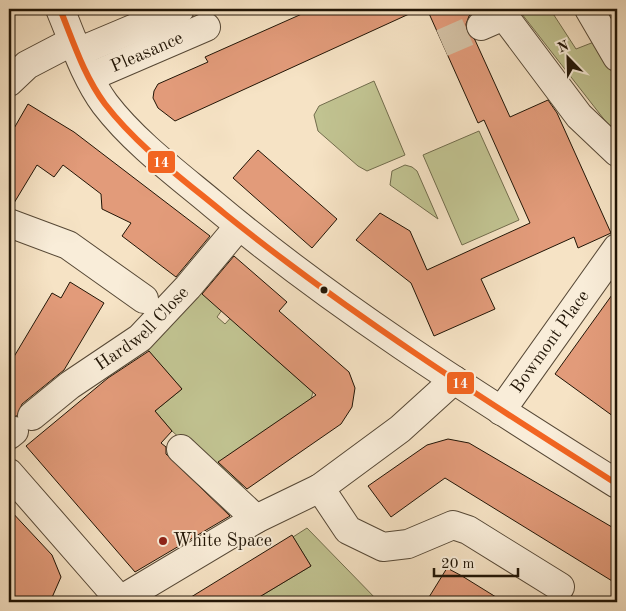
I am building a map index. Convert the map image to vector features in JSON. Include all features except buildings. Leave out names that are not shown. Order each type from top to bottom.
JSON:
[{"type":"street","name":"Pleasance","points":[[60,9],[75,47],[105,103],[127,128],[239,226],[341,304],[501,411],[617,484]]},
{"type":"street","points":[[10,79],[36,59],[180,9]]},
{"type":"street","points":[[589,9],[617,57]]},
{"type":"street","points":[[481,26],[504,16],[579,116],[617,152]]},
{"type":"street","name":"Pleasance","points":[[90,77],[206,27]]},
{"type":"street","points":[[9,223],[68,245],[144,299]]},
{"type":"street","name":"Hardwell Close","points":[[18,428],[70,384],[140,338],[188,288],[239,226]]},
{"type":"street","name":"Bowmont Place","points":[[501,411],[617,248]]},
{"type":"street","points":[[9,473],[118,601],[256,519],[320,488],[400,429],[454,380]]},
{"type":"street","points":[[181,449],[256,519]]},
{"type":"street","points":[[320,488],[348,530],[366,540],[383,546],[408,544],[453,525],[468,530],[560,587]]},
{"type":"green space","points":[[518,9],[550,9],[576,49],[617,33],[617,136]]},
{"type":"green space","points":[[374,81],[405,155],[367,171],[358,166],[318,131],[314,115],[319,106]]},
{"type":"green space","points":[[479,131],[519,220],[462,245],[423,155]]},
{"type":"green space","points":[[405,165],[417,171],[438,219],[390,185],[392,171]]},
{"type":"green space","points":[[200,283],[209,290],[222,310],[217,317],[225,324],[235,313],[254,340],[313,392],[311,399],[224,459],[245,490],[241,493],[172,431],[155,411],[182,389],[145,347]]},
{"type":"green space","points":[[307,528],[379,602],[251,602],[311,566],[293,537]]},
{"type":"tunnel","points":[[442,43],[481,26]]},
{"type":"transit line","name":"14","points":[[60,9],[91,82],[105,104],[132,135],[162,162],[272,251],[368,321],[467,388],[617,484]]},
{"type":"place","name":"White Space","points":[[163,541]]}]
